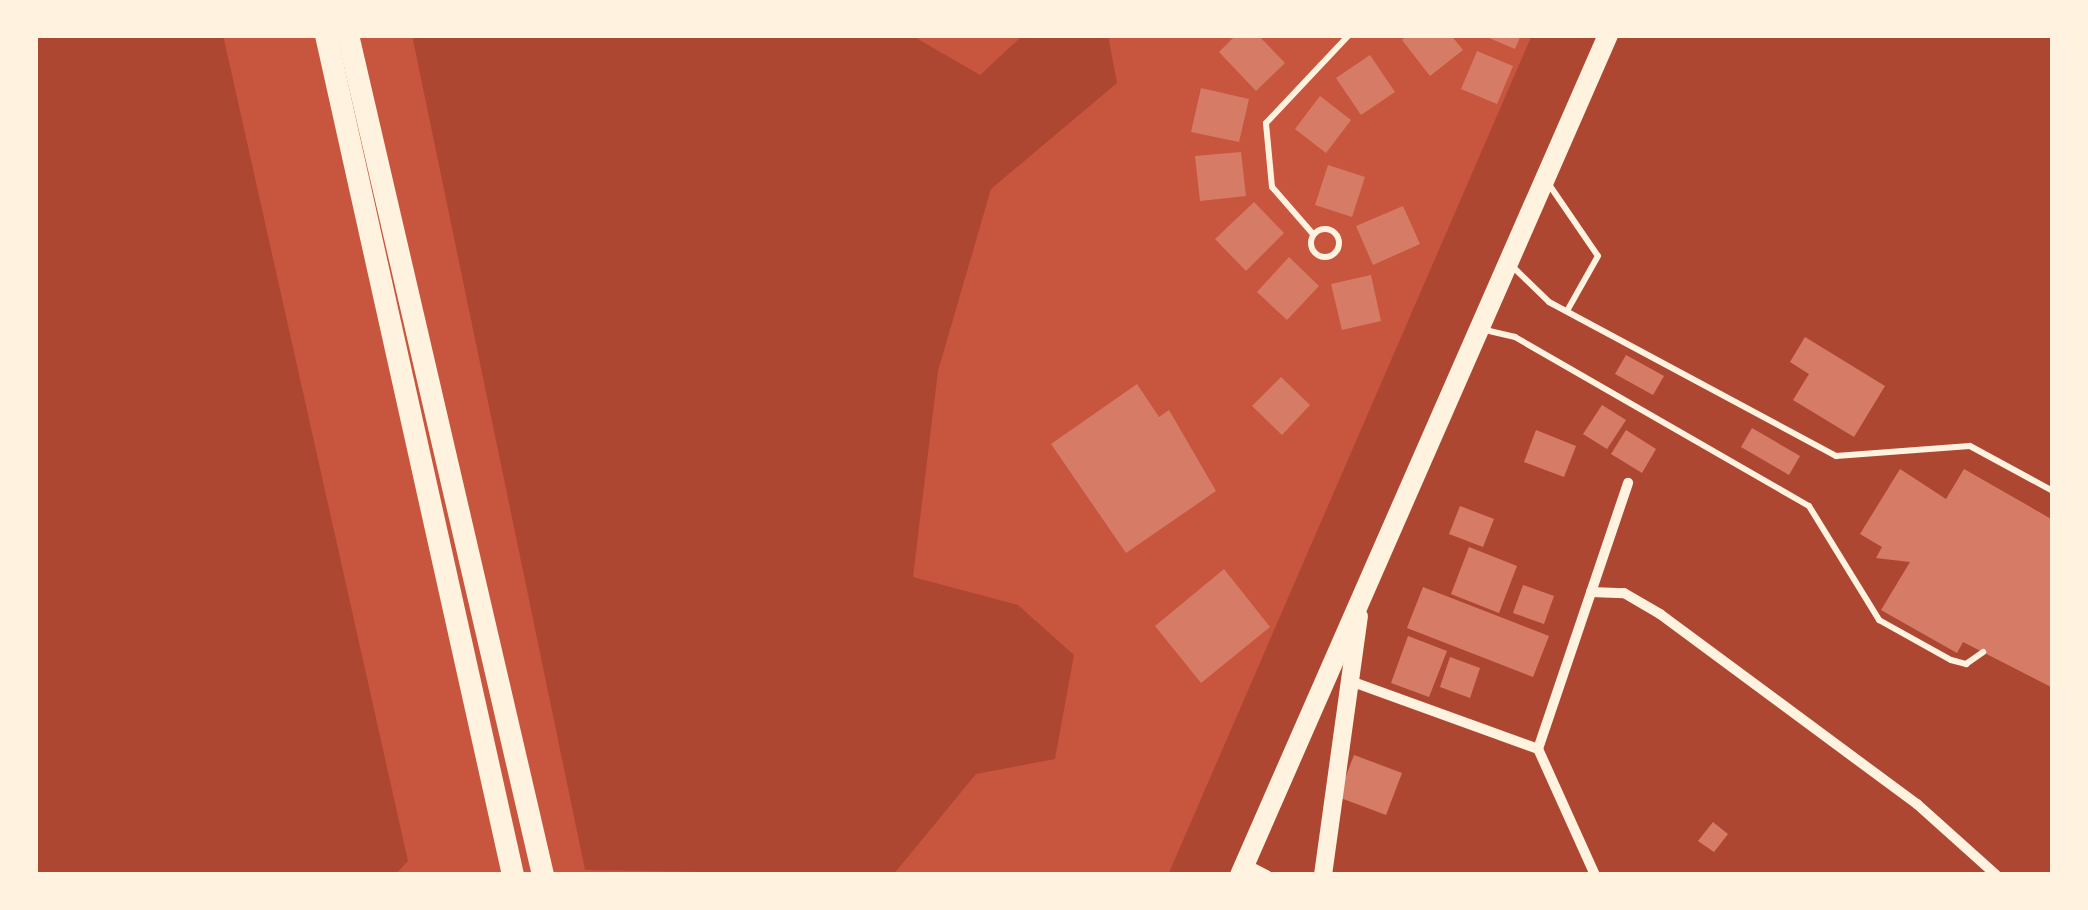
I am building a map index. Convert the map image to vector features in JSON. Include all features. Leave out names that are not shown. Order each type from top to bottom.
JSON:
[{"type":"highway","points":[[326,35],[513,875]]},
{"type":"highway","points":[[348,35],[543,875]]},
{"type":"main road","points":[[1242,870],[1359,616],[1608,35]]},
{"type":"street","points":[[1595,875],[1538,749],[1628,483]]},
{"type":"street","points":[[1590,592],[1624,593],[1660,614],[1917,804],[1996,875]]},
{"type":"street","points":[[1323,875],[1353,682],[1359,616]]},
{"type":"street","points":[[1353,682],[1538,749]]},
{"type":"street","points":[[1242,870],[1267,875]]},
{"type":"lane","points":[[1314,234],[1334,231],[1336,252],[1314,253],[1314,234],[1272,187],[1266,123],[1349,35]]},
{"type":"lane","points":[[1546,182],[1598,256],[1567,312]]},
{"type":"lane","points":[[1511,266],[1567,312],[1836,456],[1970,446],[2053,491]]},
{"type":"lane","points":[[1484,330],[1514,337],[1809,506],[1879,620],[1951,660],[1966,664],[1982,652]]},
{"type":"shaded area","points":[[35,35],[223,35],[408,861],[395,875],[35,875]]},
{"type":"shaded area","points":[[412,35],[911,35],[980,75],[1023,35],[1108,35],[1117,83],[991,189],[938,371],[913,577],[1018,605],[1074,655],[1055,759],[976,774],[893,875],[585,870]]},
{"type":"shaded area","points":[[1532,35],[2053,35],[2053,875],[1168,875]]},
{"type":"building","points":[[1236,35],[1258,35],[1285,63],[1256,91],[1219,52]]},
{"type":"building","points":[[1408,35],[1451,35],[1463,50],[1430,76],[1402,40]]},
{"type":"building","points":[[1482,35],[1521,35],[1515,49]]},
{"type":"building","points":[[1477,51],[1513,66],[1497,104],[1461,89]]},
{"type":"building","points":[[1370,55],[1395,92],[1361,115],[1336,78]]},
{"type":"building","points":[[1201,88],[1249,99],[1239,142],[1191,132]]},
{"type":"building","points":[[1320,96],[1351,120],[1326,153],[1295,129]]},
{"type":"building","points":[[1241,152],[1246,196],[1200,201],[1195,156]]},
{"type":"building","points":[[1328,165],[1365,177],[1352,217],[1315,205]]},
{"type":"building","points":[[1254,202],[1284,233],[1246,271],[1215,239]]},
{"type":"building","points":[[1403,206],[1420,244],[1373,265],[1356,226]]},
{"type":"building","points":[[1289,257],[1319,286],[1287,320],[1257,292]]},
{"type":"building","points":[[1371,275],[1381,321],[1342,330],[1331,284]]},
{"type":"building","points":[[1805,337],[1885,386],[1854,437],[1793,400],[1809,374],[1790,362]]},
{"type":"building","points":[[1626,355],[1664,376],[1653,395],[1615,374]]},
{"type":"building","points":[[1281,377],[1310,405],[1282,435],[1252,406]]},
{"type":"building","points":[[1137,384],[1159,417],[1169,410],[1216,491],[1126,553],[1051,444]]},
{"type":"building","points":[[1602,405],[1626,420],[1607,449],[1583,434]]},
{"type":"building","points":[[1752,428],[1800,456],[1789,475],[1741,447]]},
{"type":"building","points":[[1536,430],[1576,446],[1564,477],[1524,462]]},
{"type":"building","points":[[1626,430],[1656,449],[1642,473],[1611,454]]},
{"type":"building","points":[[1900,469],[1946,499],[1964,469],[2053,520],[2053,688],[1963,642],[1957,653],[1881,610],[1910,562],[1876,558],[1882,547],[1860,534]]},
{"type":"building","points":[[1460,506],[1494,519],[1483,547],[1449,534]]},
{"type":"building","points":[[1469,547],[1517,566],[1499,613],[1451,594]]},
{"type":"building","points":[[1224,569],[1270,627],[1201,683],[1155,626]]},
{"type":"building","points":[[1523,585],[1554,596],[1544,624],[1513,613]]},
{"type":"building","points":[[1423,587],[1549,636],[1533,677],[1407,628]]},
{"type":"building","points":[[1408,636],[1447,651],[1429,697],[1391,683]]},
{"type":"building","points":[[1450,657],[1480,668],[1470,698],[1440,687]]},
{"type":"building","points":[[1354,755],[1402,773],[1386,815],[1338,797]]},
{"type":"building","points":[[1713,822],[1728,834],[1714,852],[1698,841]]}]
